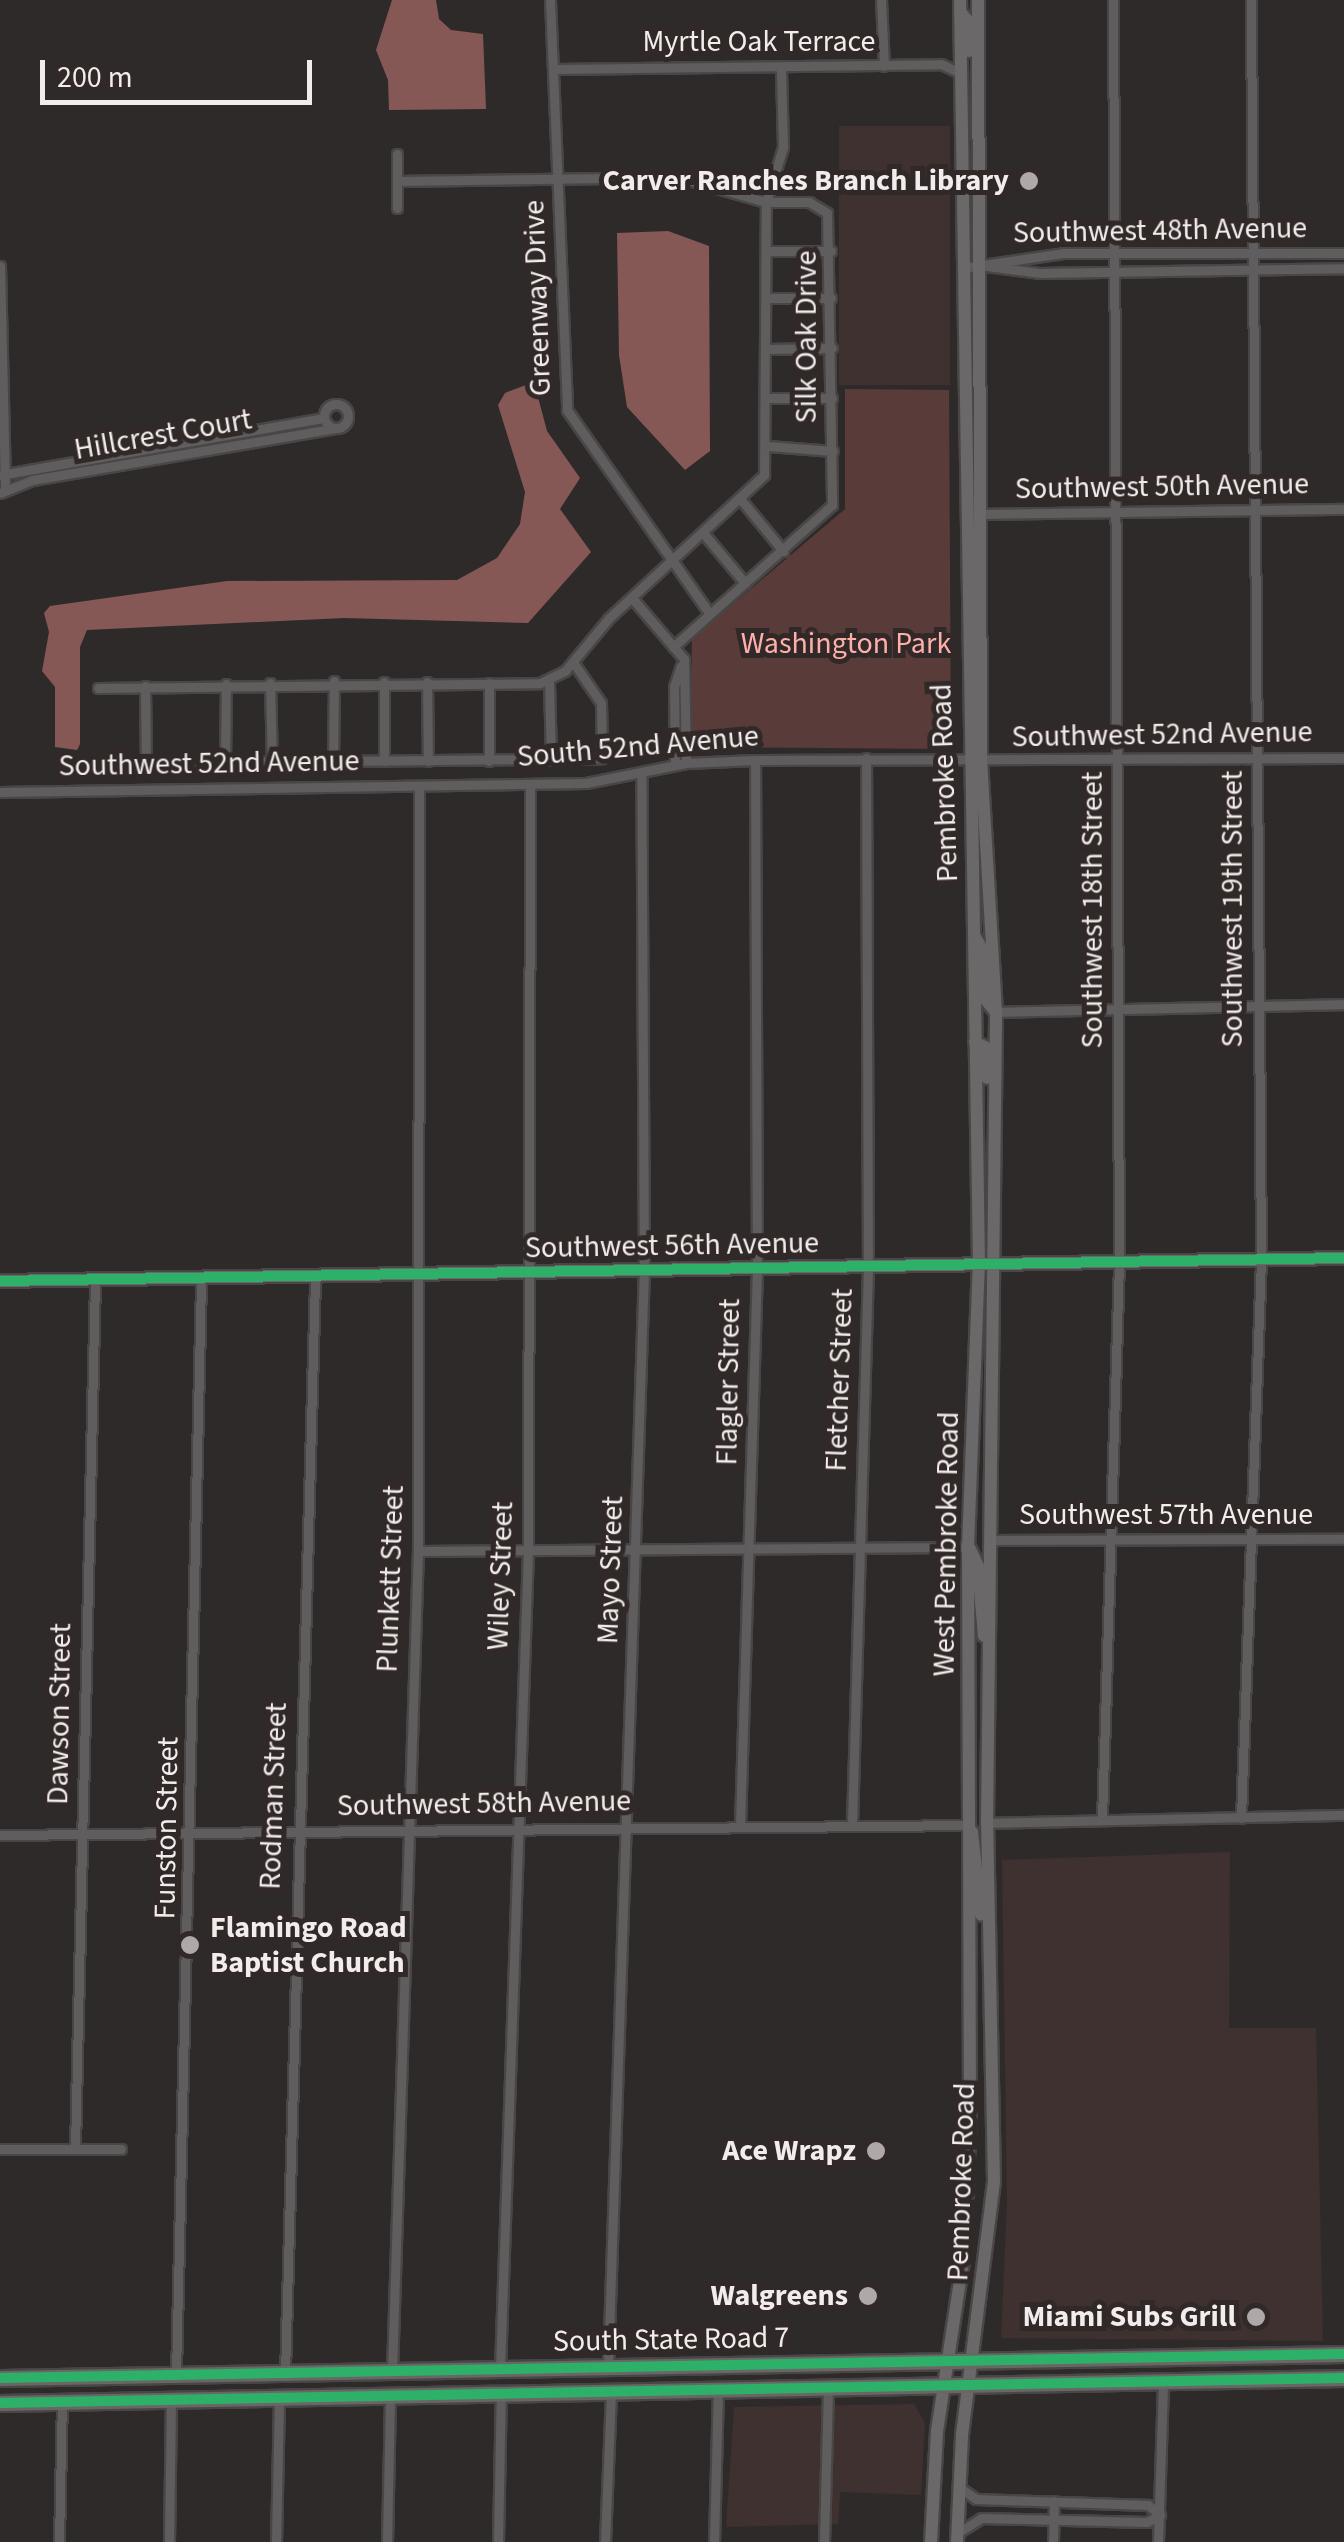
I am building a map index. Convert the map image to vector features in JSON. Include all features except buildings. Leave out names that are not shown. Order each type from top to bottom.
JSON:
[{"type":"main road","name":"Pembroke Road","points":[[978,0],[980,609],[974,758],[996,1012],[994,1263]]},
{"type":"main road","name":"Pembroke Road","points":[[960,6],[979,1264]]},
{"type":"main road","points":[[960,6],[969,22],[978,143]]},
{"type":"main road","points":[[964,407],[971,494],[980,514]]},
{"type":"main road","points":[[965,526],[980,609]]},
{"type":"main road","points":[[974,935],[983,952],[985,1000],[996,1012]]},
{"type":"main road","points":[[975,1042],[985,1046],[987,1095],[995,1108]]},
{"type":"main road","name":"Southwest 56th Avenue","points":[[0,1281],[1344,1258]]},
{"type":"main road","name":"West Pembroke Road","points":[[987,1822],[994,1263]]},
{"type":"main road","name":"West Pembroke Road","points":[[968,1825],[968,1547],[979,1264]]},
{"type":"main road","points":[[974,1455],[978,1520],[989,1540]]},
{"type":"main road","points":[[968,1547],[978,1566],[978,1617],[988,1646]]},
{"type":"main road","points":[[969,1724],[973,1794],[987,1822]]},
{"type":"main road","name":"Pembroke Road","points":[[957,2538],[959,2486],[994,2182],[987,1822]]},
{"type":"main road","name":"Pembroke Road","points":[[931,2542],[944,2386],[967,2200],[968,1825]]},
{"type":"main road","points":[[968,1825],[978,1847],[978,1896],[988,1928]]},
{"type":"main road","name":"South State Road 7","points":[[0,2378],[201,2379],[608,2366],[1344,2354]]},
{"type":"main road","points":[[1314,2379],[1344,2365]]},
{"type":"main road","points":[[501,2391],[528,2368]]},
{"type":"main road","points":[[471,2392],[489,2386],[500,2370]]},
{"type":"main road","name":"South State Road 7","points":[[0,2403],[1344,2378]]},
{"type":"main road","points":[[137,2400],[176,2379]]},
{"type":"main road","points":[[171,2400],[201,2379]]},
{"type":"street","name":"Greenway Drive","points":[[550,0],[568,410],[709,613]]},
{"type":"street","points":[[881,0],[884,66]]},
{"type":"street","name":"Southwest 18th Street","points":[[1102,1819],[1120,1264],[1113,0]]},
{"type":"street","name":"Southwest 19th Street","points":[[1241,1818],[1261,1259],[1251,0]]},
{"type":"street","name":"Myrtle Oak Terrace","points":[[556,69],[934,64],[960,73]]},
{"type":"street","points":[[98,688],[334,681],[549,682],[573,662],[632,598],[742,501],[764,474],[768,446],[766,202],[783,147],[782,68]]},
{"type":"street","points":[[397,154],[397,208]]},
{"type":"street","name":"Silk Oak Drive","points":[[397,180],[678,177],[766,202],[822,208],[830,220],[830,512],[673,647]]},
{"type":"street","points":[[766,251],[831,252]]},
{"type":"street","name":"Southwest 48th Avenue","points":[[962,268],[1114,253],[1344,253]]},
{"type":"street","name":"Southwest 48th Avenue","points":[[978,265],[1040,273],[1344,268]]},
{"type":"street","points":[[0,266],[2,491]]},
{"type":"street","points":[[767,298],[831,298]]},
{"type":"street","points":[[767,349],[832,348]]},
{"type":"street","points":[[767,398],[832,398]]},
{"type":"street","points":[[331,405],[345,408],[347,420],[336,428],[324,418],[331,405]]},
{"type":"street","name":"Hillcrest Court","points":[[2,473],[324,418]]},
{"type":"street","name":"Hillcrest Court","points":[[2,491],[336,428]]},
{"type":"street","points":[[768,446],[833,451]]},
{"type":"street","points":[[742,501],[784,550]]},
{"type":"street","name":"Southwest 50th Avenue","points":[[980,514],[1344,509]]},
{"type":"street","points":[[704,534],[744,582]]},
{"type":"street","points":[[632,598],[684,659],[674,687],[680,764]]},
{"type":"street","points":[[145,686],[146,763],[602,758],[600,703],[573,662]]},
{"type":"street","points":[[333,762],[334,681]]},
{"type":"street","points":[[384,682],[384,762]]},
{"type":"street","points":[[427,682],[428,761]]},
{"type":"street","points":[[549,682],[551,760]]},
{"type":"street","points":[[270,683],[272,762]]},
{"type":"street","points":[[489,683],[489,760]]},
{"type":"street","points":[[226,684],[226,763]]},
{"type":"street","name":"Fletcher Street","points":[[852,1824],[868,1268],[866,758]]},
{"type":"street","name":"Southwest 52nd Avenue","points":[[974,758],[1118,762],[1344,758]]},
{"type":"street","name":"South 52nd Avenue","points":[[419,786],[530,784],[642,774],[680,764],[755,760],[974,758]]},
{"type":"street","name":"Flagler Street","points":[[740,1826],[757,1270],[755,760]]},
{"type":"street","name":"Mayo Street","points":[[608,2366],[644,1272],[642,774]]},
{"type":"street","name":"Wiley Street","points":[[500,2370],[514,1828],[528,1550],[532,1273],[530,784]]},
{"type":"street","name":"Southwest 52nd Avenue","points":[[0,792],[419,786]]},
{"type":"street","name":"Plunkett Street","points":[[392,2372],[418,1550],[419,786]]},
{"type":"street","points":[[996,1012],[1344,1004]]},
{"type":"street","name":"Rodman Street","points":[[284,2376],[315,1277]]},
{"type":"street","name":"Funston Street","points":[[176,2379],[192,1834],[201,1278]]},
{"type":"street","name":"Dawson Street","points":[[75,2150],[95,1280]]},
{"type":"street","name":"Southwest 57th Avenue","points":[[989,1540],[1344,1539]]},
{"type":"street","points":[[418,1550],[968,1547]]},
{"type":"street","points":[[987,1822],[1344,1815]]},
{"type":"street","name":"Southwest 58th Avenue","points":[[0,1835],[968,1825]]},
{"type":"street","points":[[0,2149],[120,2149]]},
{"type":"street","points":[[1158,2542],[1163,2382]]},
{"type":"street","points":[[824,2542],[828,2387]]},
{"type":"street","points":[[714,2542],[718,2388]]},
{"type":"street","points":[[606,2542],[610,2390]]},
{"type":"street","points":[[498,2542],[501,2391]]},
{"type":"street","points":[[387,2542],[390,2394]]},
{"type":"street","points":[[276,2542],[280,2398]]},
{"type":"street","points":[[169,2542],[171,2400]]},
{"type":"street","points":[[59,2542],[62,2402]]},
{"type":"street","points":[[959,2486],[976,2499],[1148,2505],[1160,2515]]},
{"type":"street","points":[[1054,2502],[1054,2542]]},
{"type":"street","points":[[957,2538],[981,2518],[1148,2522],[1160,2515]]},
{"type":"shaded area","points":[[392,0],[436,0],[439,19],[451,30],[483,34],[486,109],[389,110],[388,80],[376,50]]},
{"type":"shaded area","points":[[839,126],[950,126],[950,385],[839,385]]},
{"type":"shaded area","points":[[668,231],[709,246],[710,451],[685,470],[627,407],[619,355],[617,233]]},
{"type":"shaded area","points":[[534,382],[547,431],[580,478],[560,509],[591,552],[528,623],[344,618],[87,630],[80,647],[80,744],[77,750],[55,747],[55,687],[42,671],[49,632],[44,613],[50,606],[227,581],[457,580],[497,558],[520,524],[525,492],[498,405],[505,393]]},
{"type":"shaded area","points":[[1230,1852],[1229,2028],[1316,2028],[1323,2341],[1001,2338],[1007,2203],[1002,1860]]},
{"type":"shaded area","points":[[914,2404],[925,2423],[921,2495],[840,2492],[838,2524],[726,2527],[734,2407]]},
{"type":"green space","name":"Washington Park","points":[[845,389],[949,390],[951,749],[690,747],[692,639],[845,509]]},
{"type":"cycle path","points":[[0,1281],[1344,1258]]},
{"type":"cycle path","points":[[0,2378],[1344,2354]]},
{"type":"cycle path","points":[[0,2403],[1344,2378]]},
{"type":"place","name":"Carver Ranches Branch Library","points":[[1029,181]]},
{"type":"place","name":"Flamingo Road Baptist Church","points":[[190,1945]]},
{"type":"place","name":"Ace Wrapz","points":[[876,2151]]},
{"type":"place","name":"Walgreens","points":[[868,2296]]},
{"type":"place","name":"Miami Subs Grill","points":[[1256,2317]]}]
